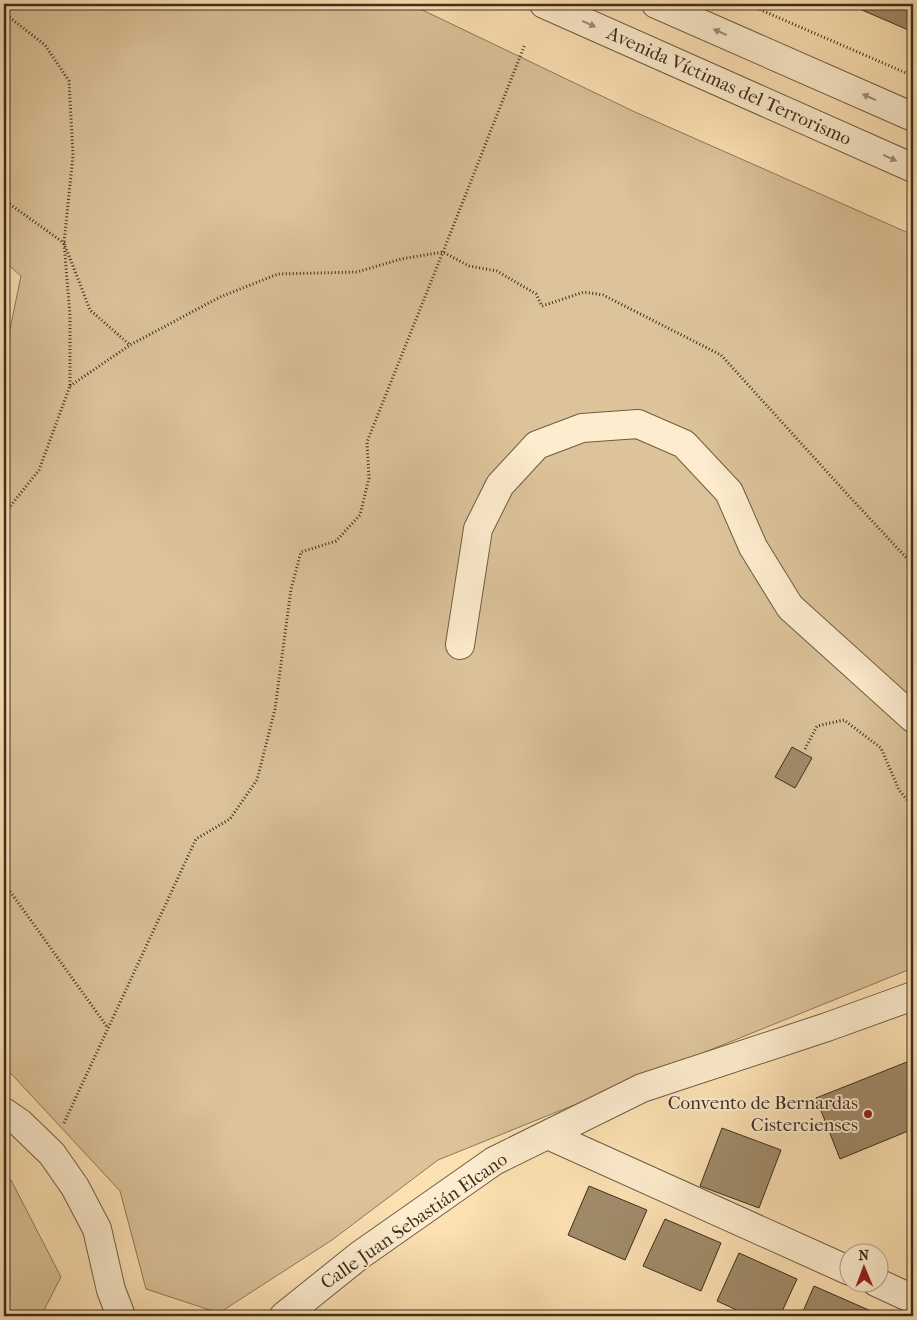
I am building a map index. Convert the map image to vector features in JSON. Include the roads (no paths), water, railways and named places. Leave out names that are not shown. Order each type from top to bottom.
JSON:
[{"type":"street","name":"Avenida Víctimas del Terrorismo","points":[[544,4],[913,168]]},
{"type":"street","points":[[656,4],[913,117]]},
{"type":"street","points":[[460,646],[478,529],[500,485],[537,445],[582,428],[638,424],[684,444],[729,492],[753,547],[790,607],[913,718]]},
{"type":"street","name":"Calle Juan Sebastián Elcano","points":[[284,1316],[360,1255],[486,1167],[548,1135],[642,1088],[827,1027],[913,996]]},
{"type":"street","points":[[4,1112],[20,1123],[52,1154],[75,1187],[97,1229],[112,1303],[121,1316]]},
{"type":"street","points":[[548,1135],[840,1266]]},
{"type":"street","points":[[890,1288],[913,1299]]},
{"type":"place","name":"Convento de Bernardas Cistercienses","points":[[868,1114]]}]
